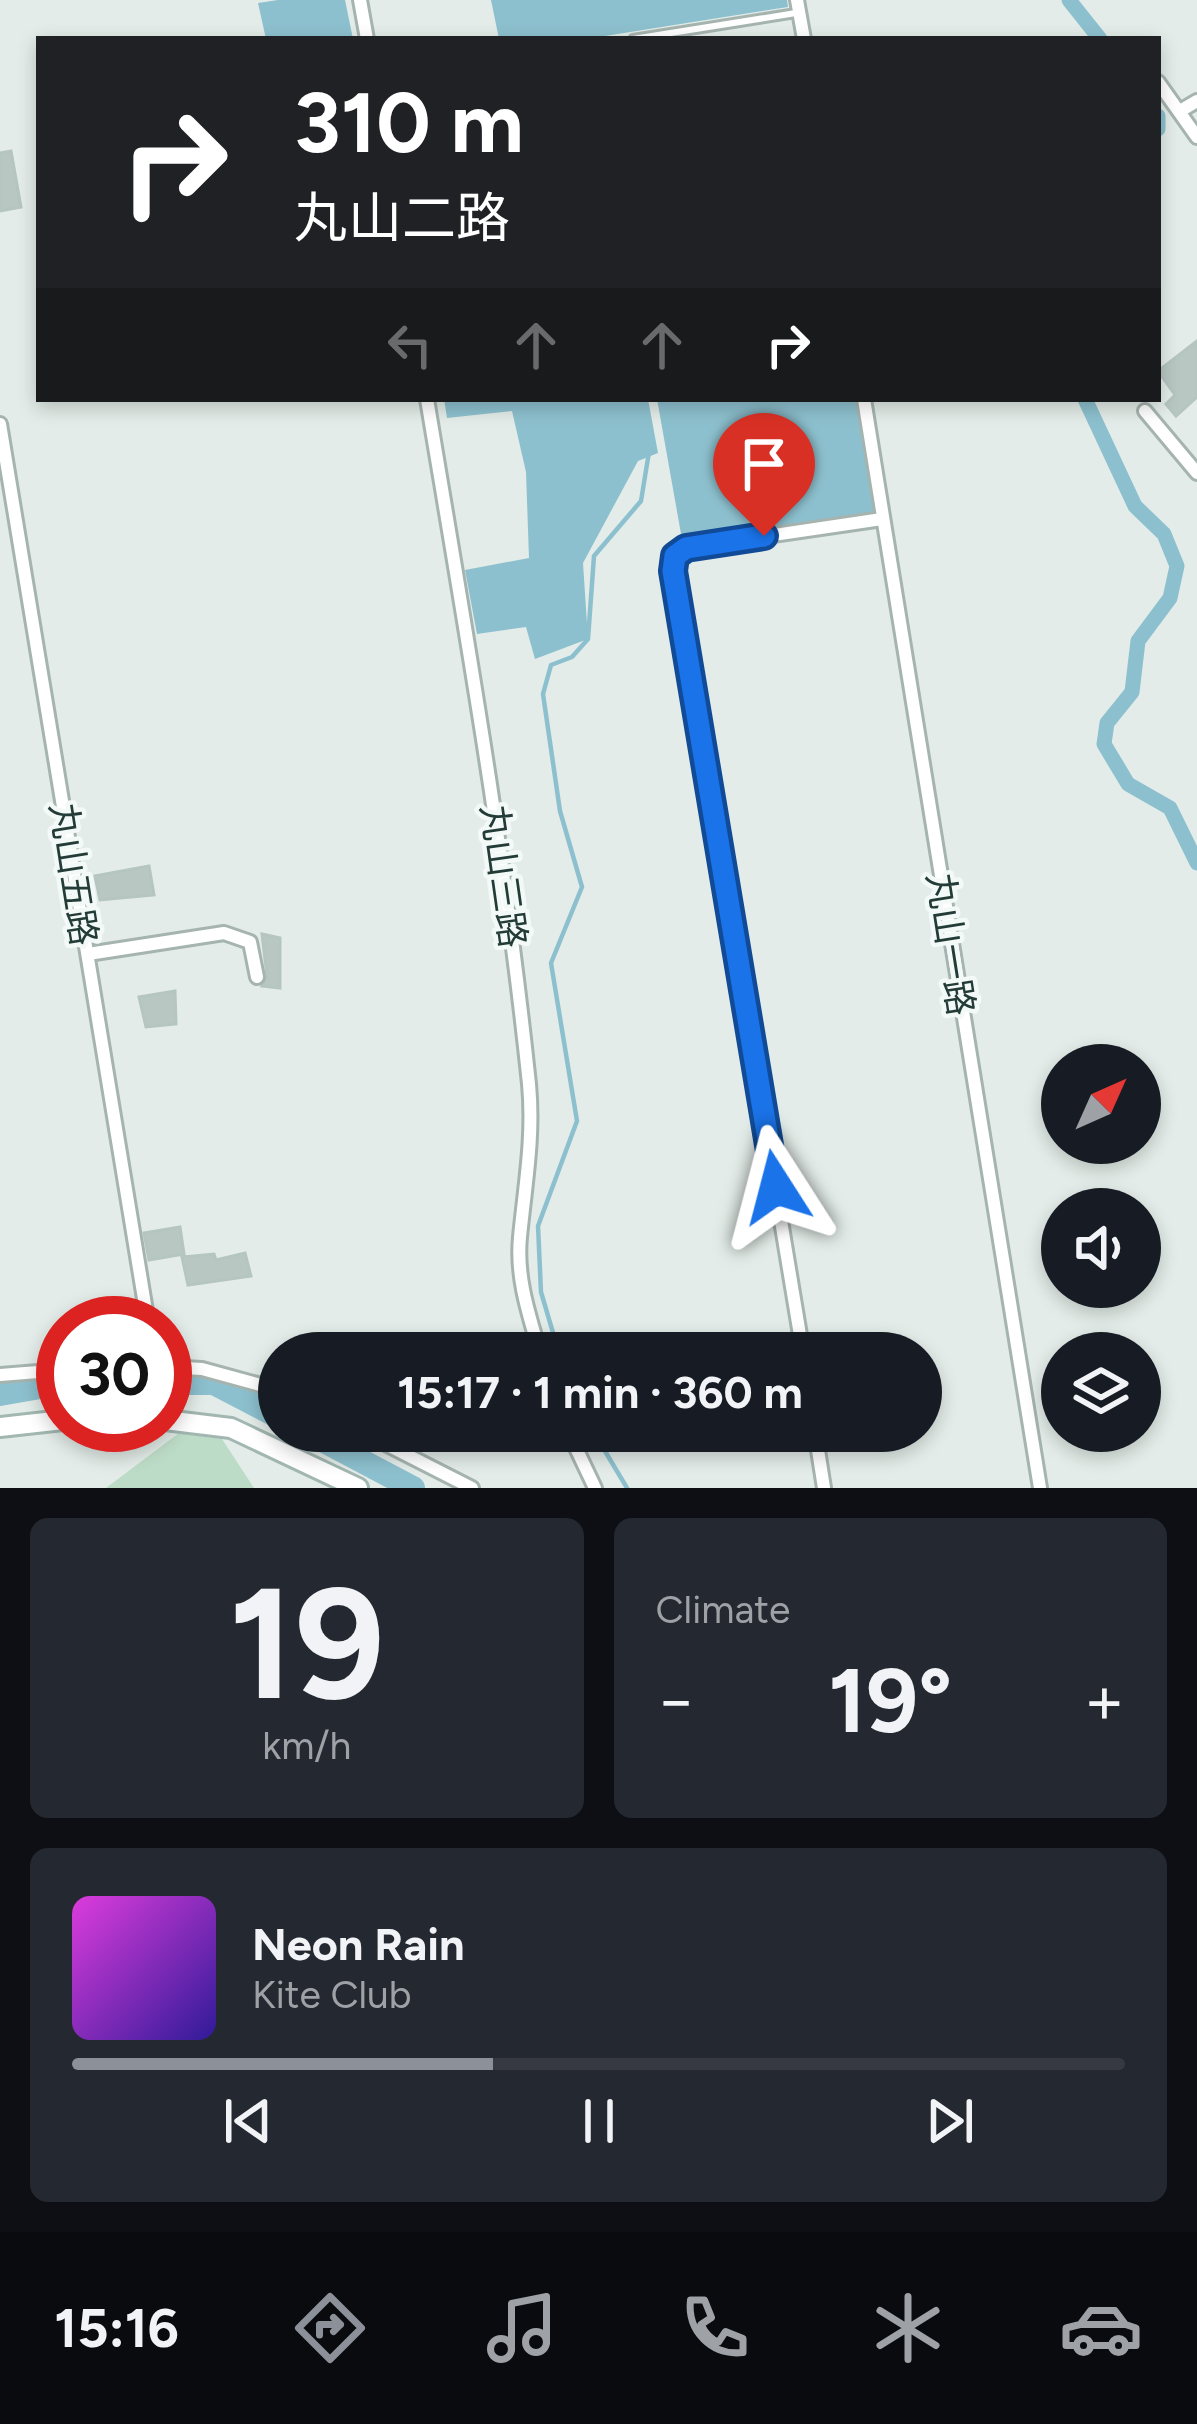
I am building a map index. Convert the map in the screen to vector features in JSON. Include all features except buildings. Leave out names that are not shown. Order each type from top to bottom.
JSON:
[{"type":"street","points":[[360,0],[366,36]]},
{"type":"street","points":[[798,6],[803,36]]},
{"type":"street","points":[[1161,86],[1197,137]]},
{"type":"street","points":[[1180,111],[1197,100]]},
{"type":"street","name":"丸山三路","points":[[427,402],[508,889],[532,1112],[530,1181],[519,1240],[521,1290],[534,1332]]},
{"type":"street","name":"丸山一路","points":[[864,402],[1040,1488]]},
{"type":"street","points":[[1145,411],[1197,473]]},
{"type":"street","name":"丸山五路","points":[[0,424],[144,1296]]},
{"type":"street","points":[[800,1332],[673,571],[675,556],[686,548],[882,519]]},
{"type":"street","points":[[88,953],[224,933],[250,942],[257,976]]},
{"type":"street","points":[[192,1368],[258,1384]]},
{"type":"street","points":[[0,1376],[36,1373]]},
{"type":"street","points":[[0,1427],[36,1423]]},
{"type":"street","points":[[192,1423],[231,1428],[358,1488]]},
{"type":"street","points":[[401,1452],[472,1488]]},
{"type":"street","points":[[578,1452],[595,1488]]},
{"type":"street","points":[[818,1452],[824,1488]]},
{"type":"lane","points":[[648,36],[798,6]]},
{"type":"green space","points":[[192,1435],[222,1439],[254,1488],[106,1488],[154,1452],[192,1452]]},
{"type":"water","points":[[345,0],[352,36],[265,36],[258,3]]},
{"type":"water","points":[[491,0],[787,0],[788,7],[605,36],[498,36]]},
{"type":"water","points":[[444,402],[649,402],[658,453],[638,461],[583,563],[588,639],[535,659],[526,627],[477,634],[465,570],[529,558],[526,472],[512,411],[447,418]]},
{"type":"water","points":[[658,402],[856,402],[875,513],[683,545]]},
{"type":"waterway","points":[[1069,0],[1098,36]]},
{"type":"waterway","points":[[1086,402],[1135,506],[1164,534],[1177,566],[1170,598],[1138,641],[1132,692],[1107,723],[1104,744],[1128,784],[1170,808],[1197,863]]},
{"type":"waterway","points":[[553,1332],[541,1292],[538,1226],[577,1121],[551,963],[582,887],[560,811],[543,694],[551,665],[572,657],[588,639],[594,556],[641,501],[649,452]]},
{"type":"waterway","points":[[192,1383],[214,1383],[258,1406]]},
{"type":"waterway","points":[[0,1394],[36,1388]]},
{"type":"waterway","points":[[345,1452],[413,1488]]},
{"type":"waterway","points":[[606,1452],[627,1488]]},
{"type":"route","points":[[764,536],[686,548],[675,556],[673,571],[776,1187]]}]
